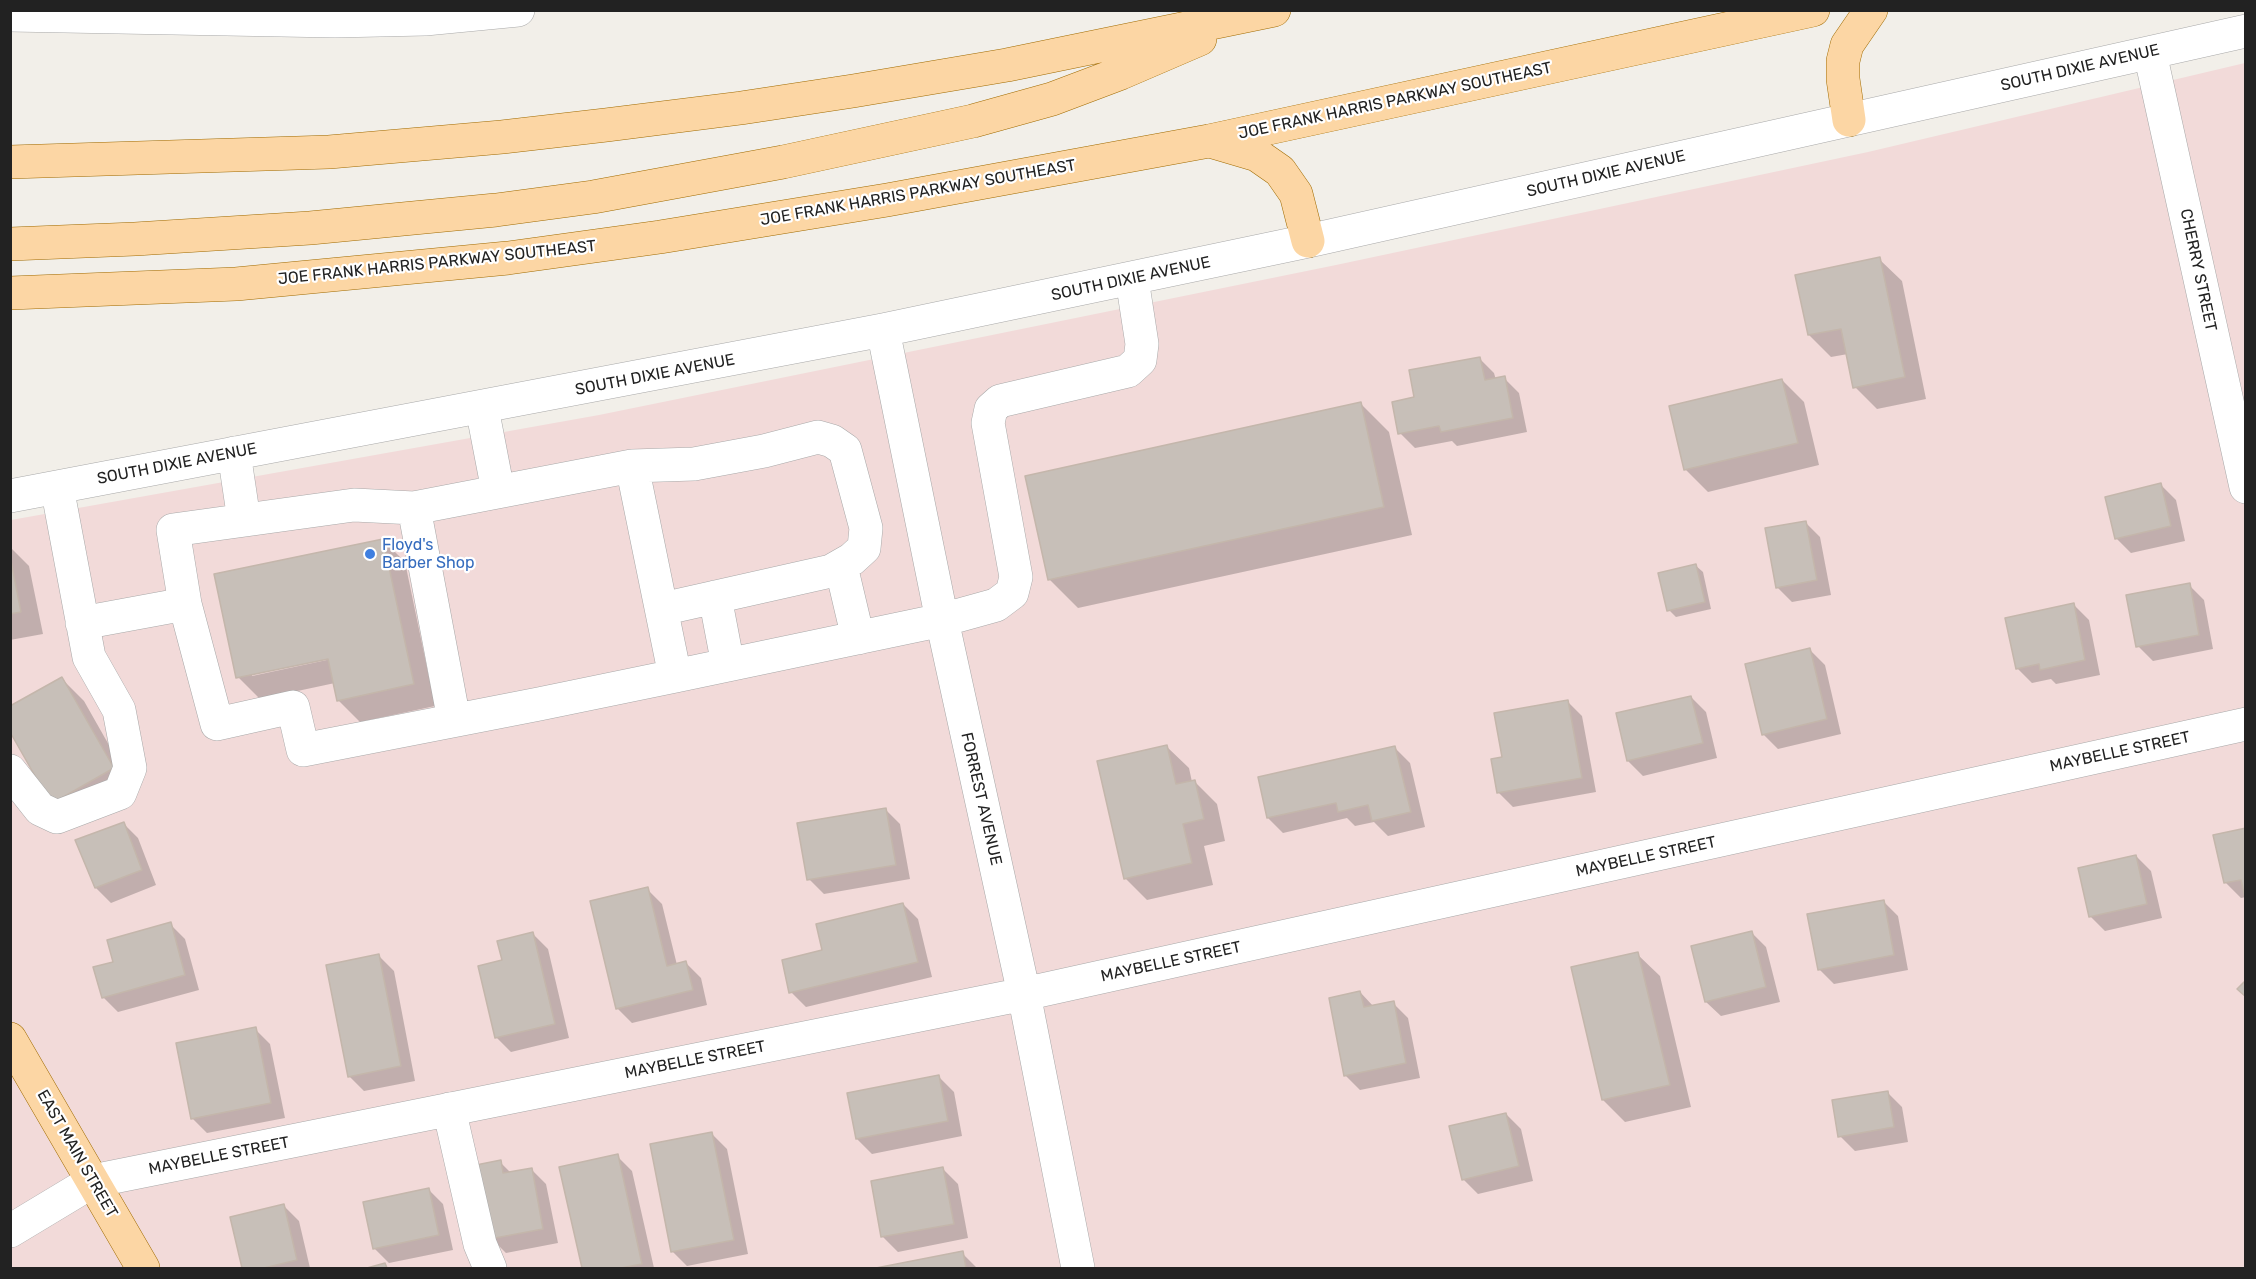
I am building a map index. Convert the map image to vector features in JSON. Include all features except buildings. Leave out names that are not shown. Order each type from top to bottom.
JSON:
[{"type":"main road","points":[[1160,33],[1193,10]]},
{"type":"main road","points":[[1695,37],[1744,10]]},
{"type":"main road","name":"JOE FRANK HARRIS PARKWAY SOUTHEAST","points":[[10,292],[236,284],[508,258],[660,237],[887,200],[1209,141],[1813,10]]},
{"type":"main road","points":[[1849,120],[1843,79],[1843,61],[1847,45],[1870,10]]},
{"type":"main road","points":[[10,162],[318,152],[502,138],[853,92],[1007,65],[1262,13]]},
{"type":"main road","points":[[10,244],[135,239],[332,226],[496,210],[666,184],[888,141],[1052,99],[1121,73],[1262,13]]},
{"type":"main road","points":[[1209,141],[1257,155],[1280,171],[1296,194],[1308,241]]},
{"type":"main road","name":"EAST MAIN STREET","points":[[10,1039],[143,1269]]},
{"type":"street","points":[[10,15],[84,13],[335,21],[518,10]]},
{"type":"street","name":"SOUTH DIXIE AVENUE","points":[[10,496],[482,408],[1132,279],[2246,31]]},
{"type":"street","name":"CHERRY STREET","points":[[2150,53],[2246,487]]},
{"type":"street","points":[[662,609],[831,571],[852,559],[864,548],[866,528],[845,450],[832,441],[818,436],[765,451],[694,464],[632,466],[414,508],[354,505],[173,530],[185,604],[217,724],[293,706],[303,750],[942,620],[996,605],[1012,593],[1016,577],[988,423],[991,410],[1000,401],[1128,371],[1140,360],[1142,344],[1132,279]]},
{"type":"street","name":"FORREST AVENUE","points":[[883,330],[942,620],[1024,994],[1078,1269]]},
{"type":"street","points":[[482,408],[498,491]]},
{"type":"street","points":[[234,453],[244,520]]},
{"type":"street","points":[[632,466],[675,676]]},
{"type":"street","points":[[10,771],[40,809],[57,817],[120,793],[130,768],[119,710],[89,657],[57,487]]},
{"type":"street","points":[[414,508],[454,720]]},
{"type":"street","points":[[841,566],[858,638]]},
{"type":"street","points":[[715,597],[728,664]]},
{"type":"street","points":[[82,623],[185,604]]},
{"type":"street","name":"MAYBELLE STREET","points":[[10,1231],[93,1181],[1024,994],[2246,724]]},
{"type":"street","points":[[448,1109],[480,1244],[490,1269]]},
{"type":"shaded area","points":[[2245,63],[2245,1268],[11,1268],[11,520],[599,415],[1336,265],[1868,152]]},
{"type":"place","name":"Floyd's Barber Shop","points":[[370,554]]}]
